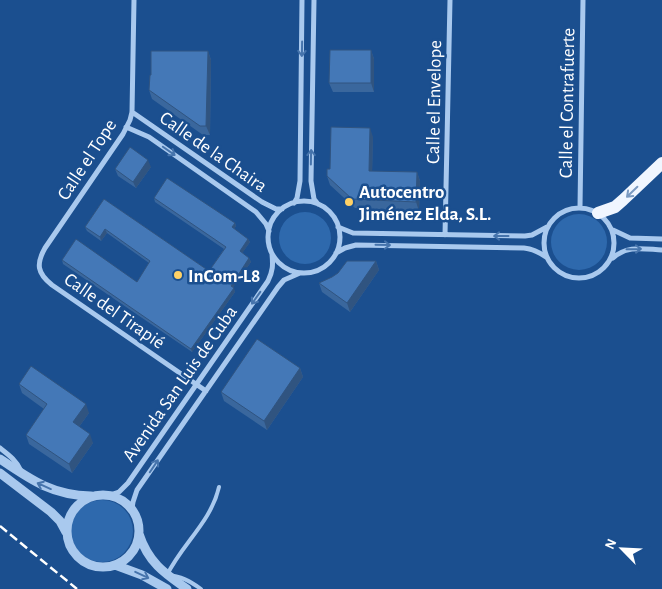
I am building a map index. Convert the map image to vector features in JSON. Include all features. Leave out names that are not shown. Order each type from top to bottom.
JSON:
[{"type":"main road","points":[[598,213],[615,207],[662,163]]},
{"type":"street","name":"Calle el Tope","points":[[39,266],[44,248],[123,134],[132,112],[134,0]]},
{"type":"street","points":[[293,203],[297,198],[300,181],[302,0]]},
{"type":"street","points":[[314,0],[311,181],[314,199],[334,218],[340,240],[336,253],[322,269],[300,273],[289,270],[279,263],[272,254],[269,243],[269,231],[273,219],[282,209],[293,203],[310,202],[318,204]]},
{"type":"street","name":"Calle el Envelope","points":[[445,235],[450,0]]},
{"type":"street","name":"Calle el Contrafuerte","points":[[580,207],[583,0]]},
{"type":"street","name":"Calle de la Chaira","points":[[132,112],[262,202],[276,210],[282,209]]},
{"type":"street","name":"Calle de la Chaira","points":[[126,127],[149,137],[256,212],[269,231]]},
{"type":"street","points":[[338,227],[353,233],[532,236],[547,227],[561,212],[570,208],[580,207],[588,208],[607,220],[612,230],[614,247],[610,260]]},
{"type":"street","points":[[547,227],[544,242],[547,258],[556,270],[570,277],[586,278],[593,276],[600,272],[618,253],[625,250],[662,250]]},
{"type":"street","points":[[612,230],[630,238],[662,238]]},
{"type":"street","points":[[336,253],[356,245],[531,248],[547,258]]},
{"type":"street","name":"Avenida San Luis de Cuba","points":[[110,495],[120,492],[128,483],[268,281],[272,272],[272,254]]},
{"type":"street","name":"Calle del Tirapié","points":[[39,266],[42,276],[52,285],[206,391]]},
{"type":"street","name":"Avenida San Luis de Cuba","points":[[132,508],[138,490],[278,287],[284,280],[300,273]]},
{"type":"street","points":[[0,448],[13,458],[22,474]]},
{"type":"street","points":[[0,459],[22,474],[53,490],[72,495],[91,496],[104,494],[126,502],[132,508],[139,525],[137,544],[132,553],[115,565],[96,567],[87,564],[73,551],[60,521],[0,473]]},
{"type":"street","points":[[66,533],[70,515],[75,507],[82,500],[91,496]]},
{"type":"street","points":[[139,534],[152,561],[167,575],[187,589]]},
{"type":"street","points":[[115,565],[142,574],[167,589]]},
{"type":"lane","points":[[201,589],[188,580],[167,575],[202,524],[217,497],[219,487]]},
{"type":"shaded area","points":[[300,212],[310,212],[324,219],[331,233],[331,243],[324,257],[310,264],[300,264],[290,260],[283,253],[279,243],[279,233],[283,223],[290,216]]},
{"type":"shaded area","points":[[579,214],[594,219],[602,227],[607,242],[602,257],[594,265],[579,270],[564,265],[556,257],[551,242],[556,227],[564,219]]},
{"type":"shaded area","points":[[102,500],[114,502],[124,509],[131,519],[133,531],[131,543],[124,553],[114,560],[102,562],[90,560],[80,553],[73,543],[71,531],[73,519],[80,509],[90,502]]},
{"type":"building","points":[[330,50],[371,50],[371,83],[329,83]]},
{"type":"building","points":[[151,51],[208,51],[206,126],[200,126],[149,90]]},
{"type":"building","points":[[331,127],[370,128],[369,171],[417,172],[416,202],[352,199],[327,176],[327,169],[330,169]]},
{"type":"building","points":[[130,147],[148,160],[133,182],[115,169]]},
{"type":"building","name":"InCom-L8","points":[[167,178],[235,223],[232,227],[248,239],[240,251],[249,258],[231,286],[234,288],[191,349],[62,260],[76,239],[137,282],[150,261],[105,229],[100,237],[85,227],[104,199],[209,271],[226,247],[154,198]]},
{"type":"building","points":[[347,261],[376,261],[347,303],[319,283],[338,273]]},
{"type":"building","points":[[257,339],[300,368],[264,421],[221,392]]},
{"type":"building","points":[[31,366],[86,404],[73,422],[90,434],[69,464],[26,435],[47,404],[19,384]]},
{"type":"railway","points":[[0,526],[77,589]]},
{"type":"place","name":"Autocentro Jiménez Elda, S.L.","points":[[349,202]]},
{"type":"place","name":"InCom-L8","points":[[178,275]]}]
